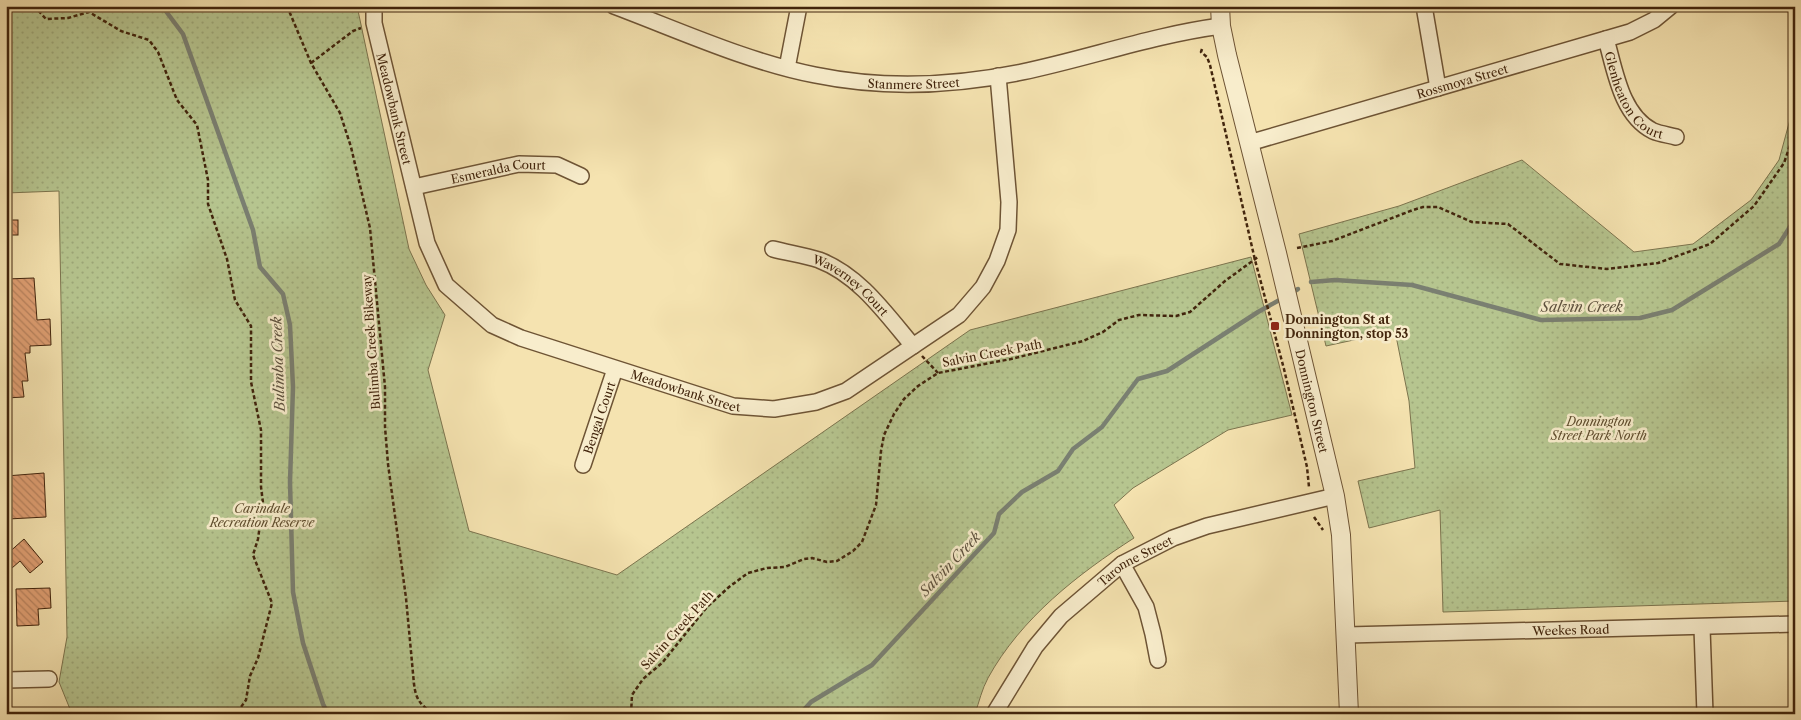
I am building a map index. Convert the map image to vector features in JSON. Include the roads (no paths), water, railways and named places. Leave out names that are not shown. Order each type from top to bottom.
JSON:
[{"type":"street","name":"Meadowbank Street","points":[[374,6],[374,23],[427,243],[446,284],[492,325],[522,338],[733,406],[774,409],[816,402],[846,391],[959,315],[983,287],[998,261],[1008,230],[1009,202],[998,76]]},
{"type":"street","name":"Stanmere Street","points":[[614,6],[730,50],[787,68],[815,75],[874,83],[920,85],[1022,72],[1189,30],[1221,26]]},
{"type":"street","points":[[787,68],[799,6]]},
{"type":"street","name":"Donnington Street","points":[[1220,6],[1221,26],[1335,496],[1341,535],[1350,714]]},
{"type":"street","points":[[1424,6],[1438,88]]},
{"type":"street","name":"Rossmoya Street","points":[[1249,143],[1630,32],[1654,20],[1671,6]]},
{"type":"street","name":"Glenheaton Court","points":[[1606,39],[1626,105],[1635,118],[1653,130],[1676,137]]},
{"type":"street","name":"Esmeralda Court","points":[[414,187],[518,164],[557,165],[581,176]]},
{"type":"street","name":"Waverney Court","points":[[773,249],[820,260],[849,277],[874,300],[913,346]]},
{"type":"street","name":"Bengal Court","points":[[583,466],[615,369]]},
{"type":"street","name":"Taronne Street","points":[[994,714],[1035,647],[1061,616],[1122,564],[1173,538],[1207,526],[1335,496]]},
{"type":"street","points":[[1122,564],[1146,607],[1158,660]]},
{"type":"street","name":"Weekes Road","points":[[1347,635],[1702,628],[1795,624]]},
{"type":"street","points":[[1702,628],[1705,714]]},
{"type":"street","points":[[6,680],[49,679]]},
{"type":"waterway","name":"Bulimba Creek","points":[[162,6],[183,34],[253,230],[260,267],[283,294],[290,325],[293,387],[290,482],[293,592],[303,643],[328,714]]},
{"type":"waterway","name":"Salvin Creek","points":[[1311,282],[1335,280],[1412,285],[1541,320],[1640,318],[1672,310],[1779,244],[1795,219]]},
{"type":"waterway","name":"Salvin Creek","points":[[1290,294],[1298,289]]},
{"type":"waterway","name":"Salvin Creek","points":[[800,714],[811,702],[872,665],[994,533],[999,514],[1022,492],[1058,471],[1073,449],[1102,427],[1138,379],[1167,371],[1283,298]]},
{"type":"place","name":"Donnington St at Donnington, stop 53","points":[[1275,326]]},
{"type":"park label","name":"Donnington Street Park North","points":[[1599,428]]},
{"type":"park label","name":"Carindale Recreation Reserve","points":[[262,515]]}]
